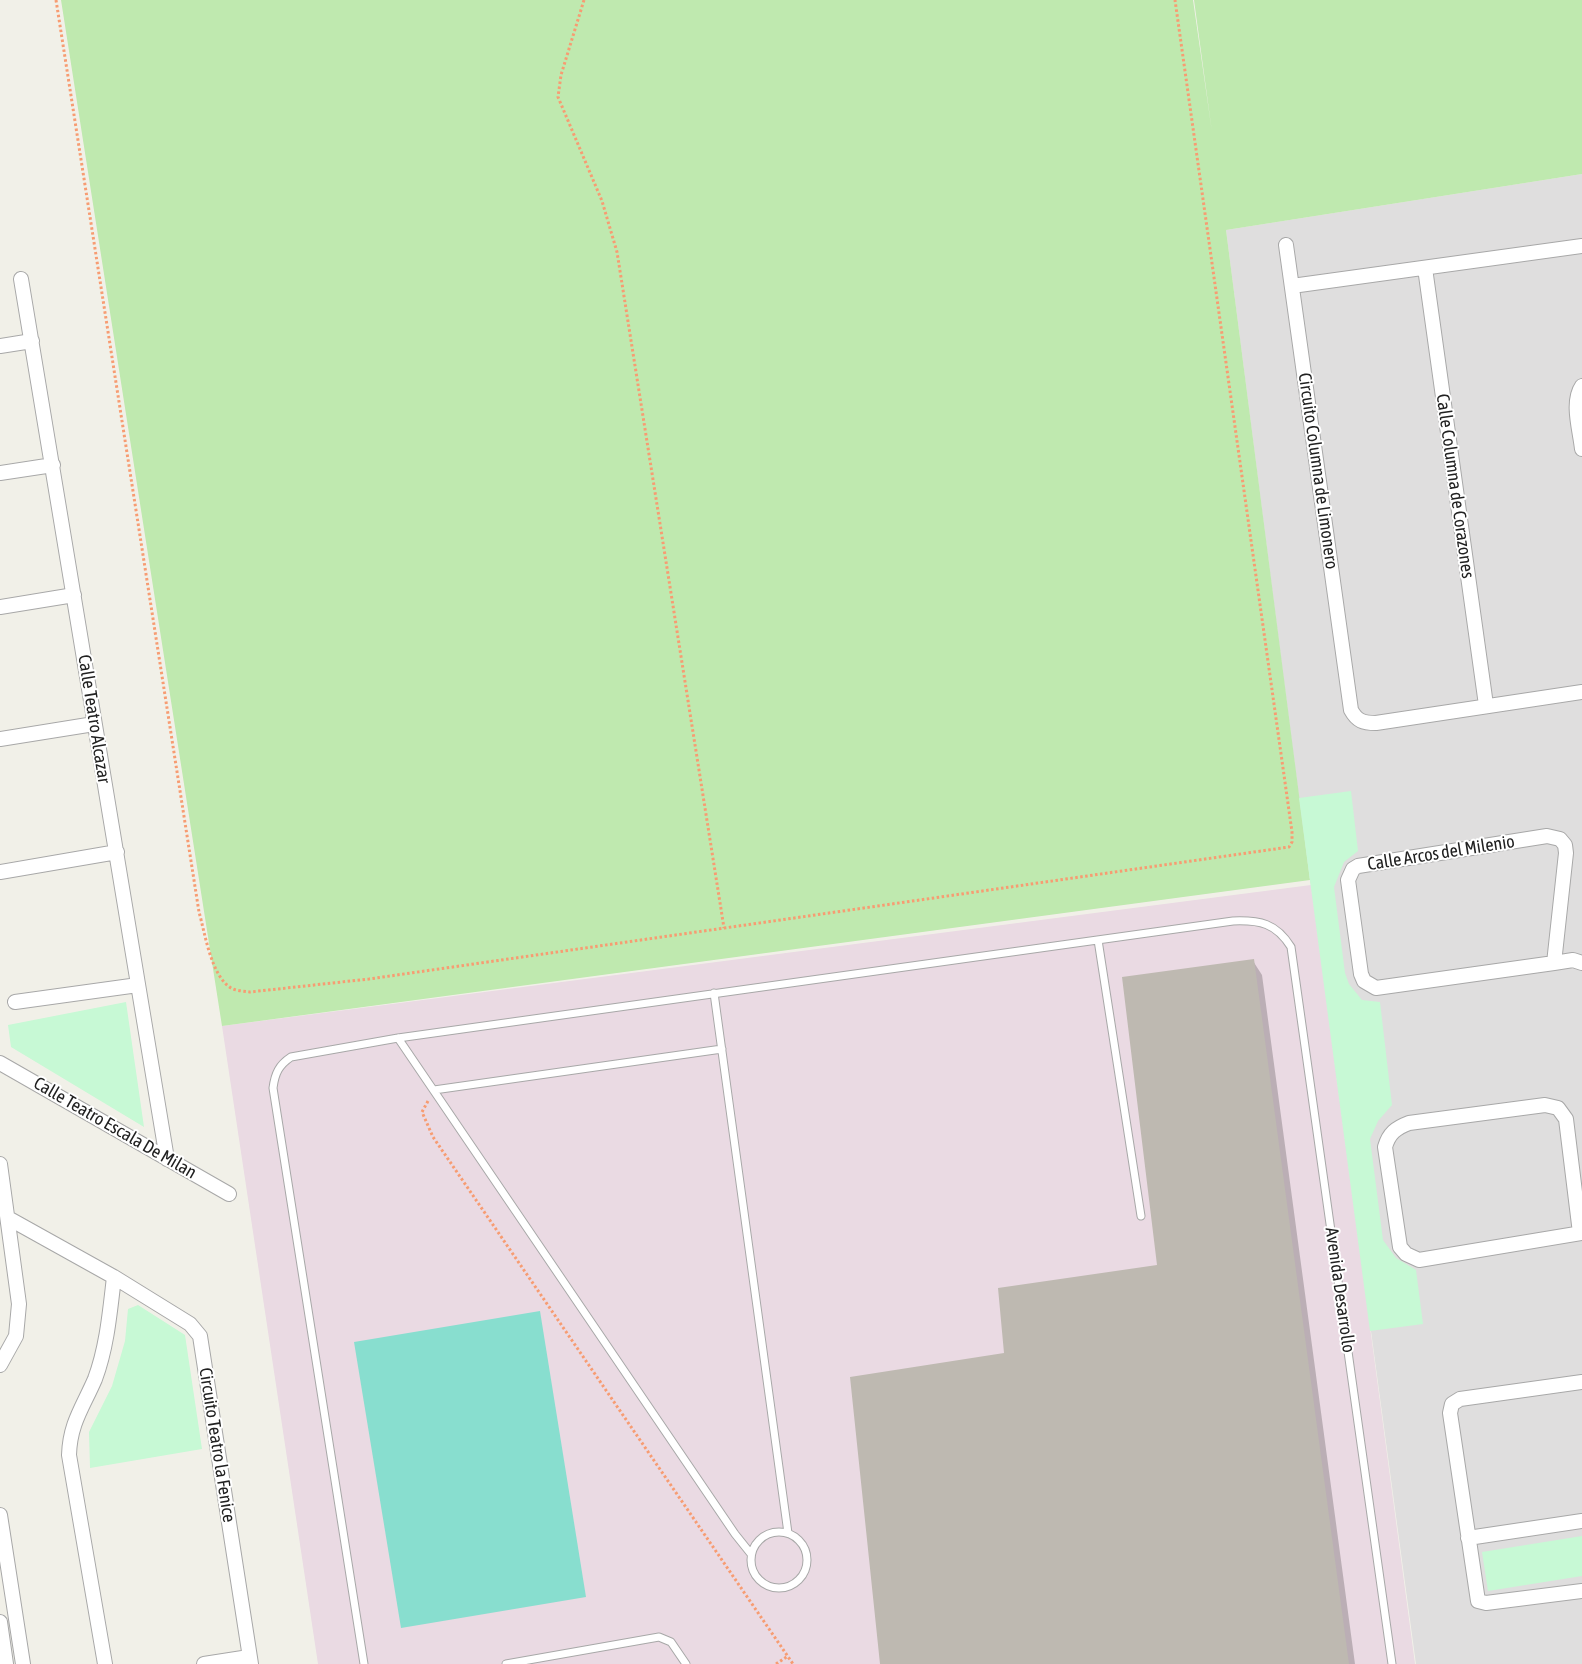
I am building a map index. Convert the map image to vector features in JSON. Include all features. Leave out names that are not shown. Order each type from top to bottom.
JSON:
[{"type":"street","name":"Circuito Columna de Limonero","points":[[1286,245],[1351,710],[1360,721],[1367,723],[1582,692]]},
{"type":"street","points":[[1292,286],[1582,246]]},
{"type":"street","name":"Calle Columna de Corazones","points":[[1425,268],[1486,705]]},
{"type":"street","name":"Calle Teatro Alcazar","points":[[21,279],[167,1159]]},
{"type":"street","points":[[0,346],[32,341]]},
{"type":"street","points":[[1582,386],[1578,391],[1577,405],[1582,449]]},
{"type":"street","points":[[0,473],[53,465]]},
{"type":"street","points":[[0,607],[74,595]]},
{"type":"street","points":[[0,739],[94,724]]},
{"type":"street","name":"Calle Arcos del Milenio","points":[[1554,963],[1566,853],[1565,846],[1560,839],[1547,836],[1358,866],[1350,874],[1348,880],[1360,974],[1370,985],[1376,988],[1554,963],[1579,958]]},
{"type":"street","points":[[0,872],[117,852]]},
{"type":"street","points":[[15,1002],[138,985]]},
{"type":"street","name":"Calle Teatro Escala De Milan","points":[[0,1062],[229,1194]]},
{"type":"street","points":[[1545,1105],[1558,1108],[1566,1119],[1581,1233],[1419,1260],[1412,1258],[1400,1247],[1385,1147],[1388,1138],[1393,1131],[1409,1123],[1545,1105]]},
{"type":"street","points":[[0,1164],[19,1304],[16,1336],[0,1365]]},
{"type":"street","name":"Circuito Teatro la Fenice","points":[[8,1218],[114,1277],[190,1324],[200,1336],[250,1661],[204,1664]]},
{"type":"street","points":[[105,1664],[69,1455],[69,1438],[74,1421],[95,1379],[104,1350],[114,1277]]},
{"type":"street","points":[[1582,1382],[1460,1399],[1452,1404],[1450,1413],[1477,1599],[1480,1602],[1582,1591]]},
{"type":"street","points":[[0,1515],[23,1664]]},
{"type":"street","points":[[1468,1538],[1582,1521]]},
{"type":"street","points":[[0,1622],[6,1664]]},
{"type":"lane","name":"Avenida Desarrollo","points":[[1098,940],[1251,920],[1270,925],[1283,934],[1291,947],[1392,1664]]},
{"type":"lane","points":[[364,1664],[273,1088],[275,1076],[281,1063],[291,1057],[398,1038],[1098,940],[1141,1216]]},
{"type":"lane","points":[[714,993],[788,1533]]},
{"type":"lane","points":[[398,1038],[735,1534],[751,1554],[754,1573],[760,1580],[777,1588],[794,1583],[801,1577],[806,1560],[801,1543],[788,1533],[769,1534],[755,1545],[751,1554]]},
{"type":"lane","points":[[434,1090],[722,1049]]},
{"type":"lane","points":[[506,1664],[659,1637],[671,1642],[686,1664]]},
{"type":"path","points":[[56,0],[199,912],[209,950],[225,984],[233,990],[250,992],[369,979],[1281,850],[1289,847],[1292,842],[1175,0]]},
{"type":"path","points":[[584,0],[561,75],[558,97],[602,201],[617,252],[724,928]]},
{"type":"path","points":[[434,1090],[422,1112],[433,1137],[793,1664]]},
{"type":"path","points":[[776,1664],[788,1656]]},
{"type":"shaded area","points":[[1582,174],[1582,1664],[1416,1664],[1299,798],[1226,230]]},
{"type":"shaded area","points":[[1311,885],[1415,1664],[318,1664],[222,1026]]},
{"type":"shaded area","points":[[540,1311],[586,1597],[401,1628],[354,1342]]},
{"type":"green space","points":[[61,0],[1193,0],[1212,132],[1194,0],[1582,0],[1582,174],[1226,230],[1310,880],[222,1026]]},
{"type":"green space","points":[[1351,791],[1358,851],[1344,862],[1334,887],[1345,973],[1349,984],[1362,1000],[1380,1002],[1392,1105],[1378,1121],[1370,1139],[1383,1240],[1396,1258],[1416,1270],[1423,1324],[1370,1331],[1299,798]]},
{"type":"green space","points":[[126,1002],[144,1127],[11,1047],[8,1025]]},
{"type":"green space","points":[[138,1305],[185,1335],[202,1449],[90,1468],[89,1432],[112,1386],[125,1341],[128,1309]]},
{"type":"green space","points":[[1582,1536],[1582,1576],[1488,1591],[1482,1552]]},
{"type":"building","points":[[1254,959],[1349,1664],[880,1664],[850,1377],[1004,1353],[998,1288],[1157,1265],[1122,977]]}]
